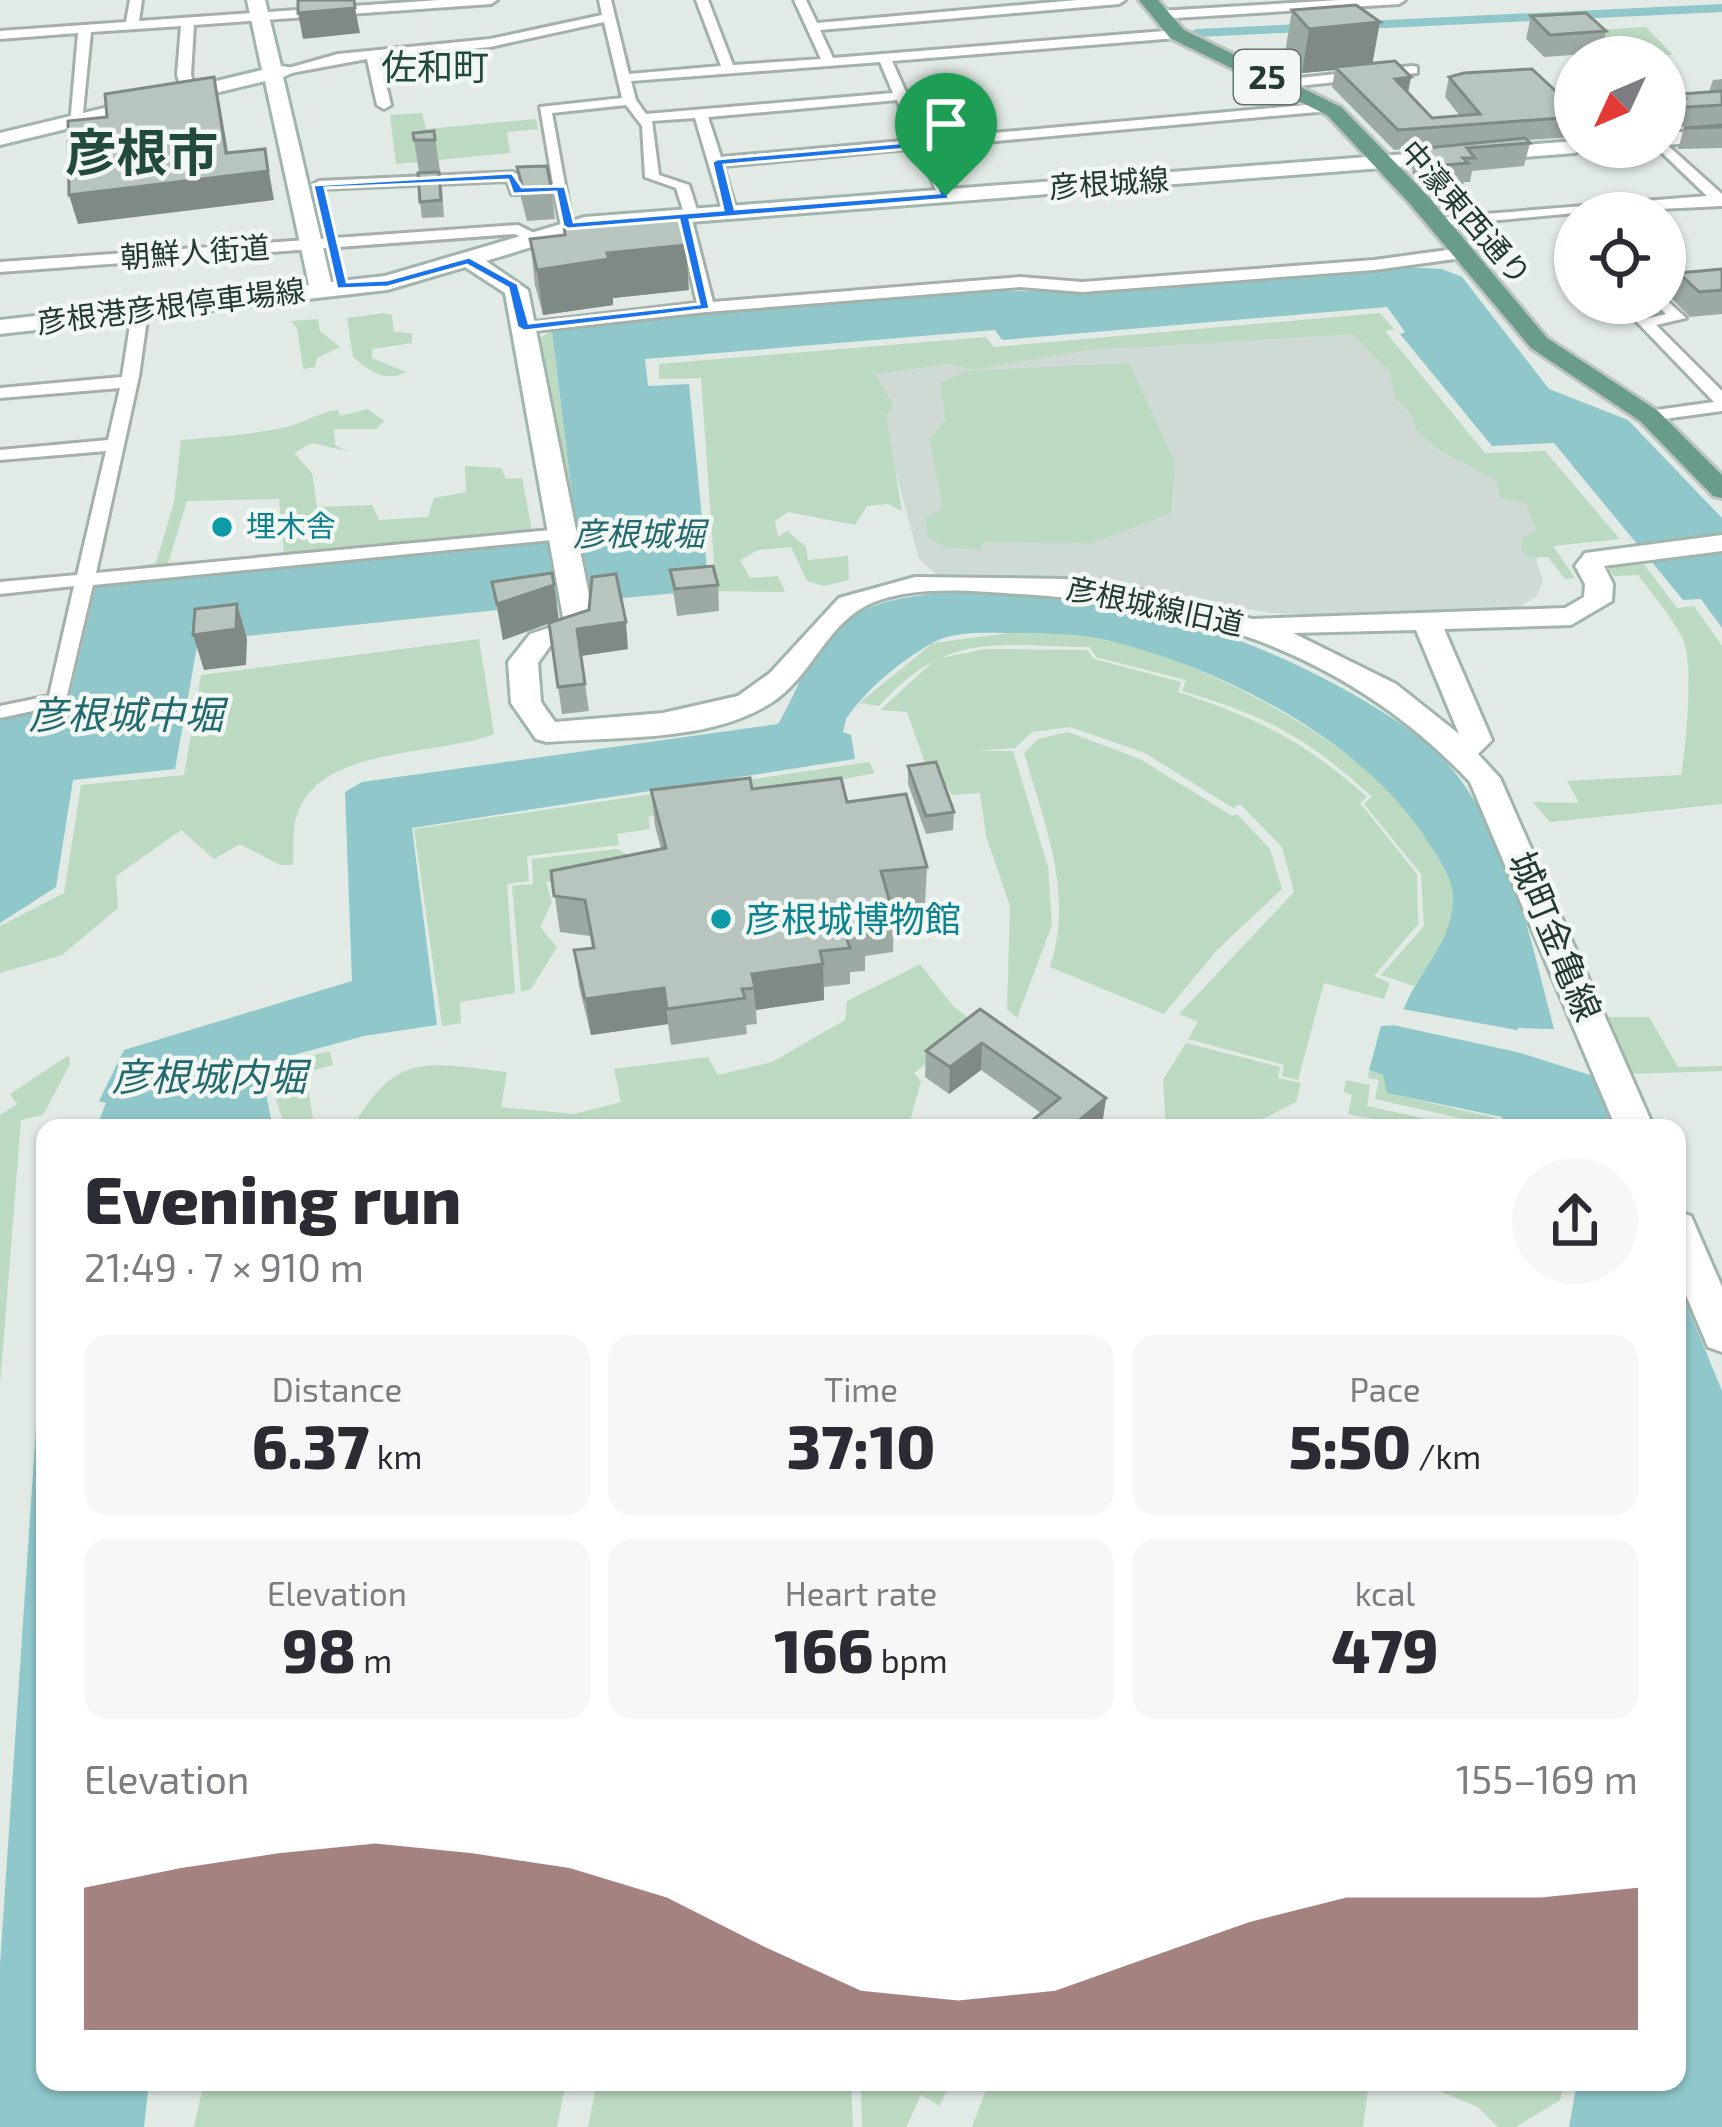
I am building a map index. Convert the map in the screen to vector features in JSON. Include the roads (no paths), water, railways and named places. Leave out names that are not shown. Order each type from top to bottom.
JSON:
[{"type":"main road","name":"中濠東西通り","points":[[1154,8],[1177,34],[1328,107],[1436,222],[1538,344],[1649,416],[1722,490]]},
{"type":"street","points":[[132,25],[136,0]]},
{"type":"street","points":[[0,35],[188,21],[267,8],[491,0]]},
{"type":"street","points":[[605,0],[629,100],[645,118],[652,177],[682,185],[706,307]]},
{"type":"street","points":[[702,0],[729,71]]},
{"type":"street","points":[[800,0],[829,63]]},
{"type":"street","points":[[1088,1],[1119,0]]},
{"type":"street","points":[[1154,8],[1399,0]]},
{"type":"street","points":[[813,27],[1092,6],[1088,1]]},
{"type":"street","points":[[267,8],[331,287]]},
{"type":"street","points":[[0,139],[282,71],[490,44],[610,17]]},
{"type":"street","points":[[188,21],[184,76],[190,94]]},
{"type":"street","points":[[76,122],[85,29]]},
{"type":"street","points":[[626,78],[1177,34]]},
{"type":"street","points":[[373,56],[385,105]]},
{"type":"street","points":[[885,59],[946,196]]},
{"type":"street","points":[[1280,83],[1412,70]]},
{"type":"street","points":[[282,71],[319,185],[322,244]]},
{"type":"street","points":[[645,118],[900,96]]},
{"type":"street","points":[[568,226],[545,110],[629,100]]},
{"type":"street","points":[[717,162],[1328,107]]},
{"type":"street","points":[[701,114],[730,213]]},
{"type":"street","points":[[1686,140],[1722,135]]},
{"type":"street","points":[[1382,162],[1554,149]]},
{"type":"street","name":"彦根城線","points":[[331,287],[388,283],[568,226],[1382,162]]},
{"type":"street","points":[[1686,165],[1721,200]]},
{"type":"street","points":[[319,185],[512,176],[517,191],[561,188]]},
{"type":"street","points":[[1686,203],[1721,200]]},
{"type":"street","points":[[1436,222],[1554,214]]},
{"type":"street","name":"朝鮮人街道","points":[[0,267],[518,229],[531,237]]},
{"type":"street","points":[[524,327],[1020,282],[1104,286],[1462,253]]},
{"type":"street","name":"彦根城線旧道","points":[[469,260],[514,286],[579,628],[540,640],[523,662],[526,703],[547,732],[734,708],[772,687],[831,616],[864,597],[932,583],[1066,586],[1254,626],[1400,698],[1462,751]]},
{"type":"street","name":"彦根港彦根停車場線","points":[[0,328],[331,287]]},
{"type":"street","points":[[0,712],[58,700],[88,580],[140,312]]},
{"type":"street","points":[[1647,324],[1722,403]]},
{"type":"street","points":[[0,393],[127,382]]},
{"type":"street","points":[[1649,416],[1722,403]]},
{"type":"street","points":[[0,455],[114,445]]},
{"type":"street","points":[[0,588],[562,534]]},
{"type":"street","points":[[1254,626],[1584,612],[1601,593],[1592,561],[1722,543]]},
{"type":"street","points":[[1427,622],[1477,740],[1462,751]]},
{"type":"street","name":"城町金亀線","points":[[1462,751],[1501,807],[1632,1119]]},
{"type":"street","points":[[1686,1249],[1722,1335]]},
{"type":"water","name":"彦根城堀","points":[[1404,267],[1442,269],[1462,277],[1549,389],[1628,420],[1722,518],[1722,628],[1701,599],[1683,600],[1554,443],[1492,446],[1400,334],[1405,332],[1387,307],[1002,340],[995,330],[645,359],[648,386],[689,384],[709,590],[592,601],[577,537],[552,330],[677,313],[956,291],[1109,291]]},
{"type":"water","name":"彦根城中堀","points":[[552,537],[565,603],[198,641],[175,769],[73,780],[56,887],[0,923],[0,717],[68,705],[96,585]]},
{"type":"water","name":"彦根城内堀","points":[[982,591],[1079,600],[1210,630],[1340,687],[1422,740],[1450,767],[1480,810],[1508,869],[1529,933],[1554,1029],[1518,1028],[1518,1052],[1593,1076],[1611,1119],[1503,1119],[1387,1093],[1383,1075],[1369,1070],[1381,1026],[1399,1025],[1412,991],[1447,930],[1453,894],[1441,862],[1404,808],[1333,744],[1248,692],[1158,655],[1091,637],[985,633],[934,642],[875,686],[846,719],[843,732],[851,735],[855,759],[412,828],[437,1025],[364,1036],[260,1064],[271,1119],[100,1119],[106,1103],[99,1101],[124,1050],[352,981],[345,792],[362,782],[778,724],[814,654],[845,620],[901,598]]},
{"type":"water","points":[[1686,1303],[1722,1391],[1722,2127],[1569,2127],[1575,2091],[1686,2091]]},
{"type":"water","points":[[36,1428],[36,2091],[148,2091],[144,2127],[0,2127],[0,1965]]},
{"type":"waterway","points":[[1196,33],[1722,8]]},
{"type":"place","name":"埋木舎","points":[[222,527]]},
{"type":"place","name":"彦根城博物館","points":[[721,919]]},
{"type":"district","name":"佐和町","points":[[435,67]]},
{"type":"district","name":"彦根市","points":[[142,153]]}]
